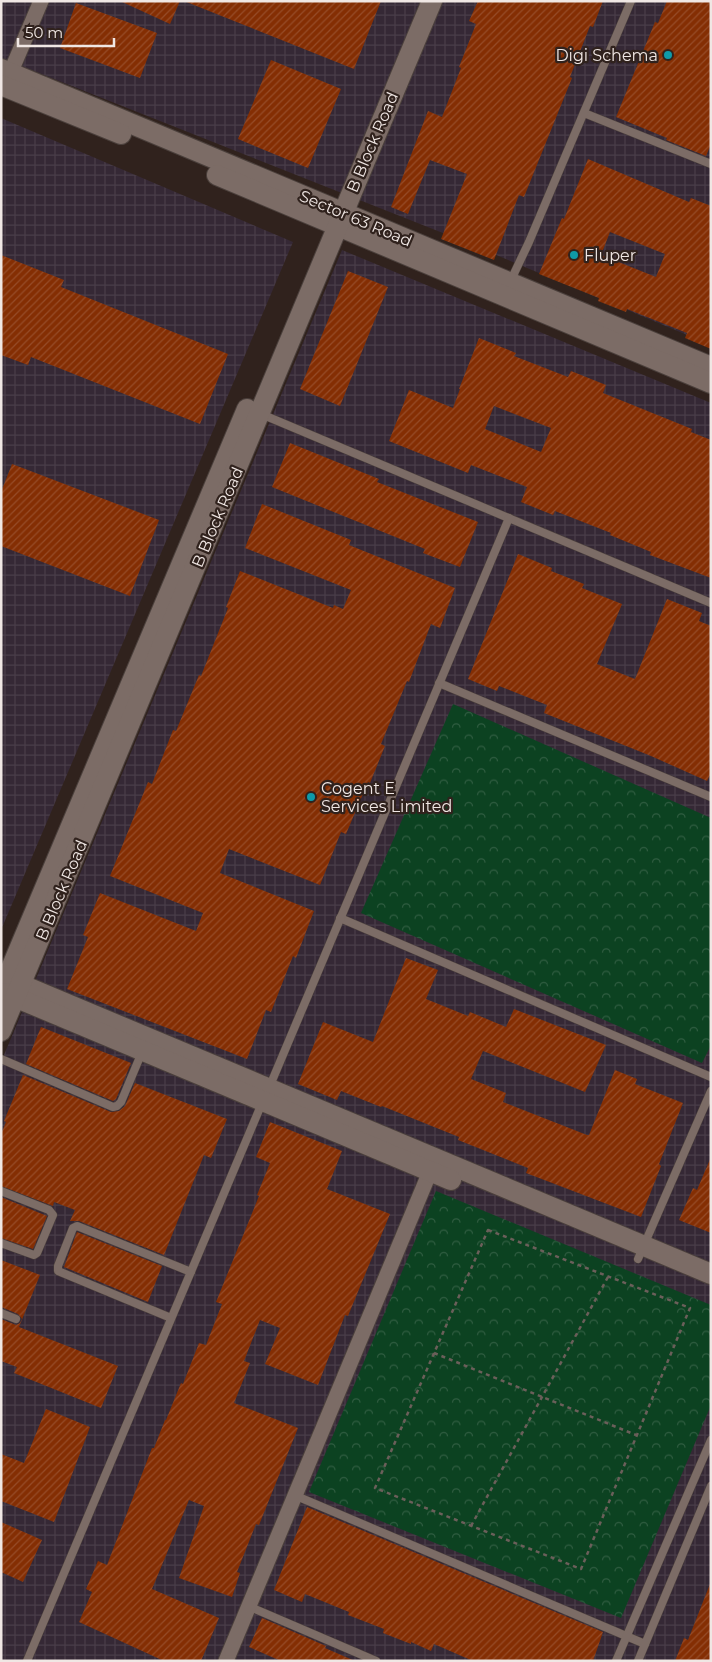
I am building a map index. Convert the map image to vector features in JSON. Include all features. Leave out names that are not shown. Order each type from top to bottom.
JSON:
[{"type":"street","points":[[4,82],[41,1]]},
{"type":"street","name":"B Block Road","points":[[1,1031],[8,987],[254,411],[334,216],[417,1]]},
{"type":"street","name":"B Block Road","points":[[334,216],[432,1]]},
{"type":"street","name":"Sector 63 Road","points":[[4,82],[508,289],[711,367]]},
{"type":"street","name":"Sector 63 Road","points":[[508,289],[711,382]]},
{"type":"street","points":[[8,987],[142,1052],[266,1095]]},
{"type":"street","points":[[8,987],[641,1252],[711,1289]]},
{"type":"street","points":[[226,1661],[433,1165]]},
{"type":"street","points":[[641,1252],[711,1274]]},
{"type":"lane","points":[[508,289],[631,1]]},
{"type":"lane","points":[[584,113],[711,164]]},
{"type":"lane","points":[[254,411],[711,603]]},
{"type":"lane","points":[[27,1661],[509,518]]},
{"type":"lane","points":[[439,684],[711,797]]},
{"type":"lane","points":[[340,918],[711,1077]]},
{"type":"lane","points":[[1,1059],[113,1107],[121,1102],[142,1052]]},
{"type":"lane","points":[[641,1252],[711,1091]]},
{"type":"lane","points":[[1,1191],[48,1210],[53,1215],[37,1253],[34,1255],[1,1243]]},
{"type":"lane","points":[[171,1318],[58,1271],[58,1266],[70,1234],[77,1226],[190,1272]]},
{"type":"lane","points":[[1,1313],[16,1319]]},
{"type":"lane","points":[[616,1661],[711,1440]]},
{"type":"lane","points":[[638,1661],[711,1486]]},
{"type":"lane","points":[[294,1495],[645,1644]]},
{"type":"lane","points":[[248,1606],[376,1661]]},
{"type":"path","points":[[488,1230],[608,1276],[690,1308],[581,1569],[375,1488],[488,1230]]},
{"type":"path","points":[[471,1526],[608,1276]]},
{"type":"path","points":[[434,1353],[636,1435]]},
{"type":"shaded area","points":[[1,1],[711,1],[711,345],[458,239],[1,58]]},
{"type":"shaded area","points":[[1,118],[293,242],[1,930]]},
{"type":"shaded area","points":[[342,250],[711,403],[711,1661],[1,1661],[1,1062]]},
{"type":"green space","points":[[453,704],[711,818],[711,1045],[702,1063],[361,913]]},
{"type":"green space","points":[[436,1191],[711,1305],[711,1405],[621,1618],[309,1492]]},
{"type":"building","points":[[120,1],[180,1],[170,24]]},
{"type":"building","points":[[184,1],[381,1],[354,69]]},
{"type":"building","points":[[478,1],[603,1],[593,27],[590,26],[570,77],[572,78],[524,197],[519,195],[494,260],[441,239],[467,174],[430,160],[408,214],[391,207],[428,111],[442,117],[476,24],[469,21]]},
{"type":"building","points":[[667,1],[711,1],[711,144],[706,156],[616,117],[655,22],[658,23]]},
{"type":"building","points":[[76,3],[157,33],[140,78],[60,48]]},
{"type":"building","points":[[271,60],[341,89],[308,168],[238,139]]},
{"type":"building","points":[[588,159],[689,202],[691,198],[711,206],[711,349],[685,338],[687,333],[627,309],[626,312],[598,301],[599,298],[539,274],[562,218],[564,219]],"holes":[[[610,232],[665,254],[656,277],[601,255]]]},
{"type":"building","points":[[1,255],[64,280],[61,287],[228,354],[200,424],[31,357],[28,365],[1,355]]},
{"type":"building","points":[[348,271],[388,287],[340,406],[300,389]]},
{"type":"building","points":[[479,338],[516,353],[514,356],[568,377],[571,371],[606,385],[603,393],[692,429],[691,432],[711,440],[711,578],[650,555],[651,552],[610,535],[611,533],[555,511],[553,515],[521,502],[527,487],[471,465],[468,473],[389,441],[409,390],[453,408]],"holes":[[[494,406],[551,428],[541,452],[485,429]]]},
{"type":"building","points":[[290,443],[379,479],[377,482],[478,522],[460,567],[423,553],[425,549],[272,487]]},
{"type":"building","points":[[12,464],[159,520],[130,596],[1,546],[1,492]]},
{"type":"building","points":[[262,504],[351,540],[349,545],[455,588],[440,628],[431,624],[409,682],[407,681],[381,744],[385,746],[370,783],[368,782],[346,834],[341,832],[320,885],[229,849],[220,873],[314,911],[296,958],[293,956],[271,1012],[266,1010],[247,1059],[67,989],[88,937],[83,935],[100,893],[196,931],[203,913],[110,876],[148,782],[152,784],[173,730],[176,731],[199,675],[201,676],[228,608],[226,607],[240,571],[333,608],[334,605],[343,609],[351,590],[245,548]]},
{"type":"building","points":[[518,554],[552,568],[551,571],[584,584],[582,588],[622,604],[597,664],[635,679],[667,599],[702,613],[699,621],[711,626],[711,773],[707,781],[651,756],[544,713],[547,705],[499,686],[497,691],[468,679]]},
{"type":"building","points":[[406,958],[438,970],[426,999],[468,1016],[470,1012],[506,1027],[514,1009],[606,1045],[585,1092],[483,1051],[471,1079],[506,1093],[503,1102],[589,1135],[615,1070],[637,1079],[635,1084],[683,1103],[641,1217],[526,1173],[528,1168],[458,1140],[459,1137],[382,1106],[341,1091],[337,1100],[298,1084],[323,1022],[373,1042]]},
{"type":"building","points":[[41,1027],[131,1063],[116,1099],[113,1101],[26,1064]]},
{"type":"building","points":[[23,1075],[111,1112],[119,1111],[125,1106],[135,1083],[227,1119],[211,1158],[204,1155],[164,1255],[79,1221],[70,1221],[75,1210],[54,1202],[53,1206],[1,1186],[1,1134],[6,1122],[4,1121]]},
{"type":"building","points":[[270,1122],[342,1151],[327,1189],[390,1214],[348,1316],[345,1315],[318,1385],[265,1364],[280,1328],[260,1320],[244,1361],[250,1363],[234,1403],[298,1428],[259,1525],[256,1524],[237,1572],[240,1573],[232,1597],[179,1578],[204,1506],[189,1500],[152,1589],[219,1618],[201,1661],[164,1661],[79,1622],[92,1592],[86,1589],[98,1561],[107,1565],[152,1448],[154,1448],[181,1383],[183,1384],[199,1343],[206,1345],[222,1304],[216,1302],[259,1196],[257,1195],[270,1163],[256,1157]]},
{"type":"building","points":[[711,1157],[711,1233],[679,1220],[693,1188],[697,1190]]},
{"type":"building","points":[[1,1197],[47,1216],[33,1249],[1,1238]]},
{"type":"building","points":[[77,1232],[162,1266],[148,1302],[64,1267]]},
{"type":"building","points":[[1,1260],[40,1275],[19,1327],[118,1366],[101,1408],[14,1373],[17,1367],[1,1361],[1,1319],[16,1325],[22,1319],[18,1314],[1,1307]]},
{"type":"building","points":[[46,1409],[90,1427],[54,1522],[1,1501],[1,1454],[24,1463]]},
{"type":"building","points":[[307,1507],[603,1632],[593,1661],[473,1661],[434,1644],[431,1651],[383,1633],[384,1629],[348,1615],[349,1612],[305,1594],[302,1602],[274,1590]]},
{"type":"building","points":[[1,1522],[42,1540],[23,1582],[1,1572]]},
{"type":"building","points":[[710,1584],[711,1661],[675,1661],[684,1638],[688,1640]]},
{"type":"building","points":[[262,1618],[355,1661],[281,1661],[249,1647]]},
{"type":"place","name":"Digi Schema","points":[[668,55]]},
{"type":"place","name":"Fluper","points":[[574,255]]},
{"type":"place","name":"Cogent E Services Limited","points":[[311,797]]}]
